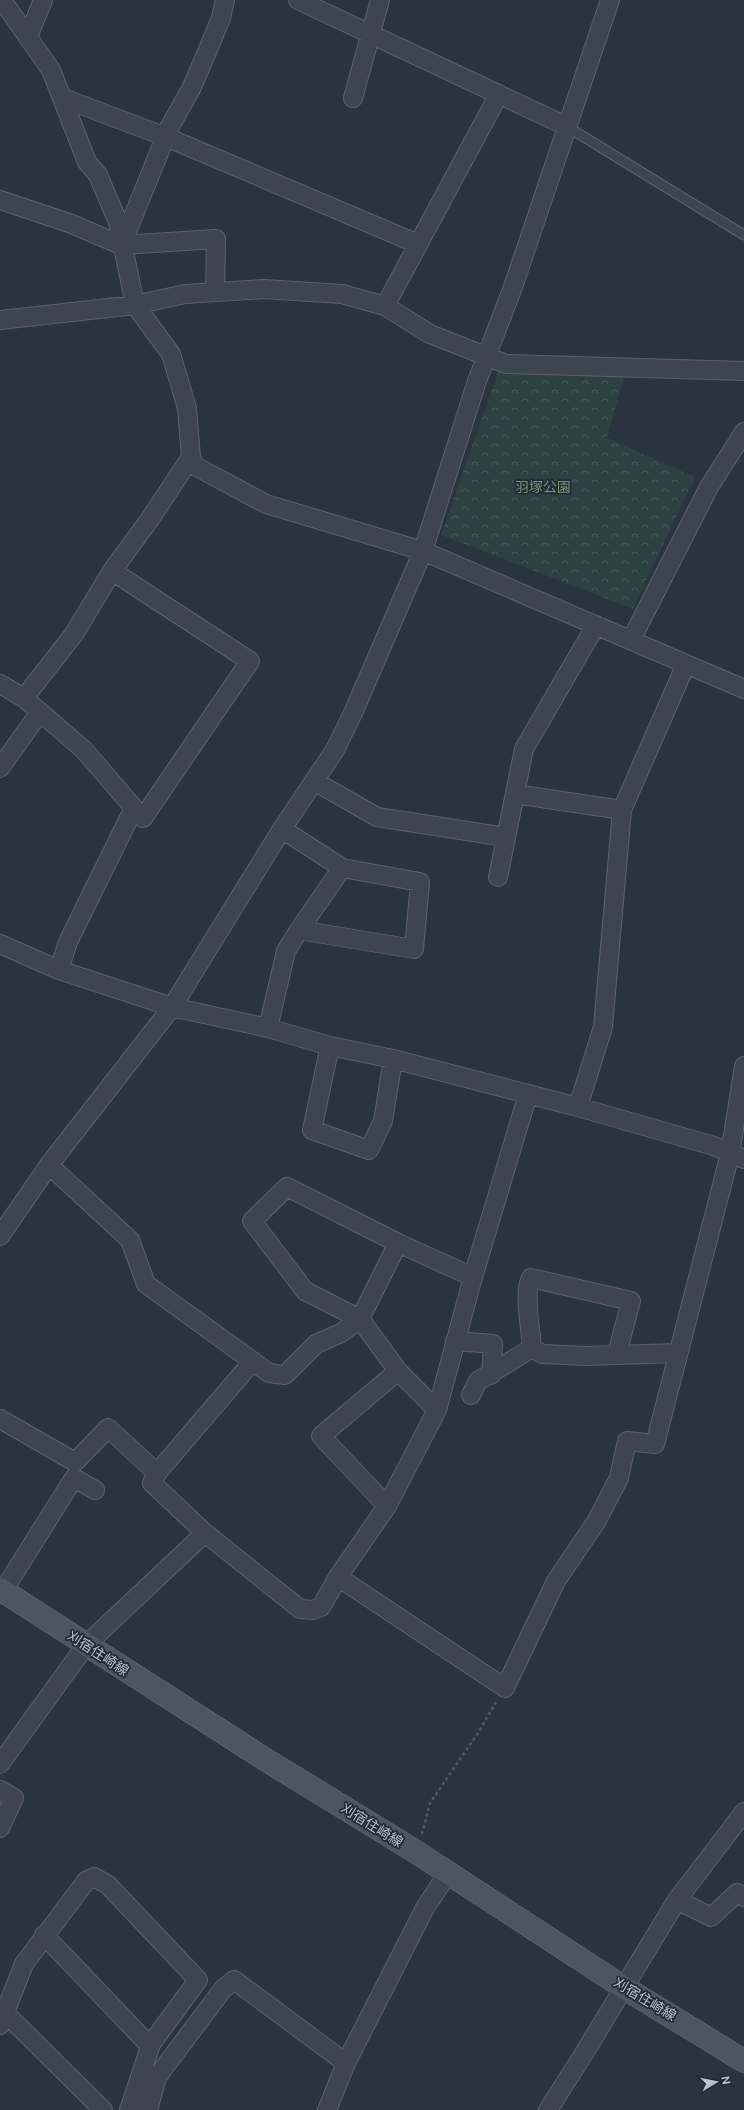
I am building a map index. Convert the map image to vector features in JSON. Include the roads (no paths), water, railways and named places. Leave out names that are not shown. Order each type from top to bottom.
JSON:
[{"type":"main road","name":"刈宿住崎線","points":[[1,1590],[86,1646],[413,1850],[624,1987],[744,2061]]},
{"type":"street","points":[[2,0],[52,70],[87,162],[98,175],[118,222],[121,244],[135,305],[171,354],[187,408],[191,457],[195,466],[266,504],[423,551],[744,689]]},
{"type":"street","points":[[28,37],[43,0]]},
{"type":"street","points":[[121,244],[166,137],[191,89],[207,52],[221,18],[225,0]]},
{"type":"street","points":[[298,0],[566,126]]},
{"type":"street","points":[[353,98],[372,34],[380,0]]},
{"type":"street","points":[[0,1236],[49,1165],[172,1007],[282,829],[335,750],[353,713],[423,551],[487,356],[513,287],[566,126],[610,0]]},
{"type":"street","points":[[385,306],[499,94]]},
{"type":"street","points":[[63,98],[166,137],[418,244]]},
{"type":"street","points":[[0,200],[69,223],[121,244],[216,239],[215,292]]},
{"type":"street","points":[[0,320],[135,305],[185,294],[264,289],[342,294],[385,306],[430,334],[506,364],[744,371]]},
{"type":"street","points":[[631,640],[709,487],[744,432]]},
{"type":"street","points":[[24,698],[74,634],[112,571],[150,519],[191,457]]},
{"type":"street","points":[[59,970],[68,942],[144,819],[250,661],[112,571]]},
{"type":"street","points":[[498,877],[524,749],[596,625]]},
{"type":"street","points":[[578,1107],[603,1028],[622,810],[686,664]]},
{"type":"street","points":[[0,684],[24,698],[84,750],[144,819]]},
{"type":"street","points":[[0,768],[40,712]]},
{"type":"street","points":[[314,781],[377,817],[506,837]]},
{"type":"street","points":[[515,794],[622,810]]},
{"type":"street","points":[[282,829],[342,868],[420,882],[414,949],[299,930]]},
{"type":"street","points":[[268,1028],[286,951],[342,868]]},
{"type":"street","points":[[0,944],[59,970],[172,1007],[268,1028],[330,1046],[393,1059],[578,1107],[714,1146],[737,1157]]},
{"type":"street","points":[[330,1046],[312,1130],[370,1150],[383,1121],[393,1059]]},
{"type":"street","points":[[338,1577],[505,1688],[556,1581],[596,1522],[619,1478],[627,1441],[655,1444],[678,1353],[737,1157],[744,1066]]},
{"type":"street","points":[[253,1361],[157,1473],[152,1483],[205,1533],[300,1609],[313,1610],[321,1607],[338,1577],[387,1506],[437,1410],[473,1277],[528,1094]]},
{"type":"street","points":[[49,1165],[130,1240],[146,1284],[269,1373],[285,1375],[316,1344],[340,1333],[360,1319],[398,1243]]},
{"type":"street","points":[[437,1410],[398,1370],[360,1319],[305,1291],[252,1221],[287,1187],[398,1243],[473,1277]]},
{"type":"street","points":[[532,1348],[528,1307],[528,1282],[532,1278],[630,1301],[617,1354]]},
{"type":"street","points":[[455,1341],[493,1344],[491,1375]]},
{"type":"street","points":[[532,1348],[542,1354],[586,1356],[678,1353]]},
{"type":"street","points":[[471,1395],[478,1381],[491,1375],[532,1348]]},
{"type":"street","points":[[387,1506],[321,1436],[398,1370]]},
{"type":"street","points":[[0,1419],[75,1462],[108,1428],[157,1473]]},
{"type":"street","points":[[1,1590],[74,1478],[95,1490]]},
{"type":"street","points":[[0,1764],[86,1646],[205,1533]]},
{"type":"street","points":[[0,1790],[14,1798],[0,1828]]},
{"type":"street","points":[[548,2110],[677,1900],[744,1812]]},
{"type":"street","points":[[327,2110],[346,2063],[425,1908],[448,1873]]},
{"type":"street","points":[[103,2110],[2,2019],[24,1964],[44,1935],[86,1881],[94,1877],[108,1885],[198,1980],[150,2046],[129,2110]]},
{"type":"street","points":[[677,1900],[711,1917],[737,1893],[744,1897]]},
{"type":"street","points":[[44,1935],[150,2046]]},
{"type":"street","points":[[148,2110],[157,2077],[164,2066],[223,1988],[234,1980],[346,2063]]},
{"type":"lane","points":[[566,126],[744,234]]},
{"type":"park label","name":"羽塚公園","points":[[543,487]]}]
